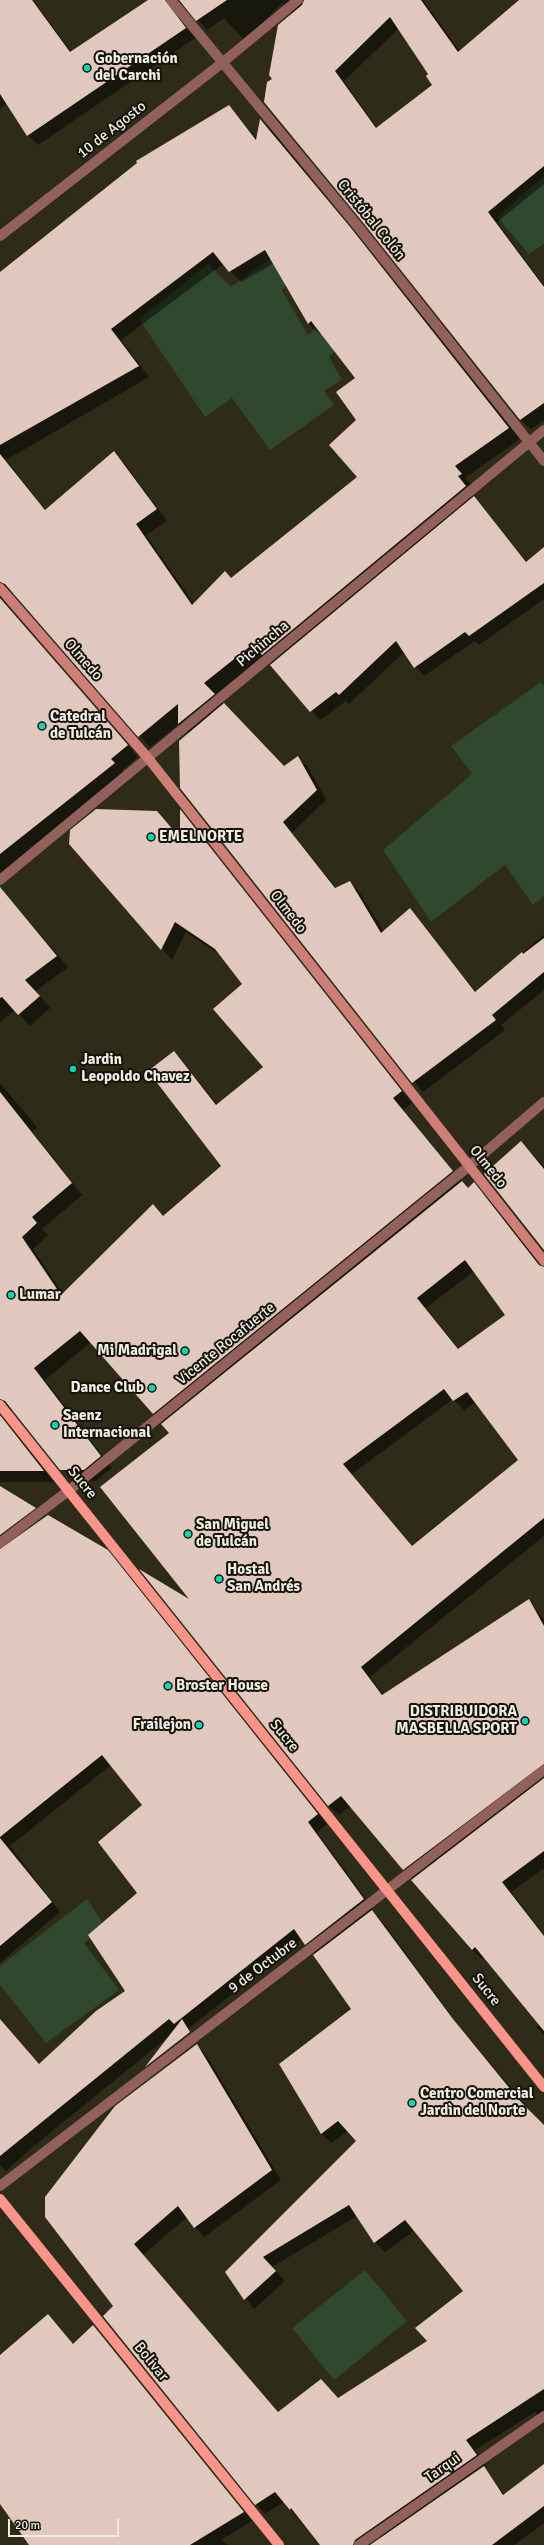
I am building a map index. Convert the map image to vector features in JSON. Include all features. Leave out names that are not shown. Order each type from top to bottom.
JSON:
[{"type":"main road","name":"Sucre","points":[[0,1405],[388,1889],[544,2087]]},
{"type":"main road","name":"Bolivar","points":[[0,2199],[279,2545]]},
{"type":"street","name":"Cristóbal Colón","points":[[171,0],[361,230],[544,461]]},
{"type":"street","name":"10 de Agosto","points":[[0,236],[222,63],[298,0]]},
{"type":"street","name":"Pichincha","points":[[0,880],[544,430]]},
{"type":"street","name":"Olmedo","points":[[0,588],[148,758],[468,1167],[544,1261]]},
{"type":"street","name":"Vicente Rocafuerte","points":[[0,1543],[68,1490],[468,1167],[544,1102]]},
{"type":"street","name":"9 de Octubre","points":[[0,2186],[544,1770]]},
{"type":"street","name":"Tarqui","points":[[359,2545],[544,2416]]},
{"type":"green space","points":[[544,176],[544,244],[529,254],[497,217]]},
{"type":"green space","points":[[281,250],[296,273],[282,290],[308,335],[325,320],[345,342],[329,357],[342,380],[324,391],[334,405],[270,450],[232,398],[205,417],[139,319],[208,264],[231,287]]},
{"type":"green space","points":[[541,682],[544,686],[544,896],[533,905],[505,865],[431,922],[383,850],[472,774],[451,746]]},
{"type":"green space","points":[[87,1899],[105,1926],[84,1943],[119,1990],[46,2043],[0,1985],[0,1966]]},
{"type":"green space","points":[[365,2270],[407,2321],[334,2380],[292,2328]]},
{"type":"building","points":[[0,0],[32,0],[70,52],[148,0],[165,0],[186,28],[27,136],[0,94]]},
{"type":"building","points":[[179,0],[227,0],[196,21]]},
{"type":"building","points":[[304,0],[421,0],[458,52],[519,0],[544,0],[544,166],[488,212],[544,287],[544,403],[520,420],[361,220],[264,102],[267,82],[272,79],[269,75],[278,25],[302,5]],"holes":[[[390,17],[428,74],[426,76],[432,85],[376,128],[335,71]]]},
{"type":"building","points":[[229,105],[256,140],[260,119],[351,228],[509,428],[455,466],[462,474],[458,476],[466,486],[262,655],[253,644],[204,683],[215,694],[178,724],[178,704],[138,737],[5,584],[0,582],[0,454],[45,510],[114,451],[157,509],[136,524],[192,605],[225,571],[231,578],[357,477],[329,445],[356,420],[336,392],[355,378],[311,321],[308,324],[265,250],[229,272],[213,252],[111,329],[139,366],[0,445],[0,272],[137,163],[136,161]]},
{"type":"building","points":[[474,496],[526,562],[544,547],[544,583],[469,636],[465,632],[414,668],[396,641],[339,695],[336,692],[310,712],[270,665]]},
{"type":"building","name":"Catedral de Tulcán","points":[[0,598],[128,745],[111,759],[115,763],[0,854]]},
{"type":"building","points":[[224,703],[284,766],[298,756],[317,790],[283,822],[335,888],[350,881],[381,933],[410,908],[475,992],[522,952],[523,954],[544,938],[544,972],[492,1015],[496,1020],[412,1083],[180,788],[179,741]]},
{"type":"building","points":[[96,809],[157,811],[180,838],[180,809],[402,1091],[393,1098],[453,1171],[153,1414],[80,1331],[34,1368],[101,1456],[84,1470],[60,1470],[5,1401],[0,1399],[0,1092],[72,1183],[32,1217],[37,1223],[22,1237],[61,1295],[153,1204],[163,1216],[221,1166],[148,1071],[174,1051],[216,1105],[263,1067],[213,1009],[242,984],[215,949],[175,922],[161,950],[69,844],[70,830]]},
{"type":"building","points":[[0,887],[57,956],[25,980],[40,996],[18,1015],[2,997],[0,998]]},
{"type":"building","points":[[521,1141],[544,1169],[544,1250],[484,1174]]},
{"type":"building","points":[[462,1181],[468,1188],[474,1182],[539,1265],[544,1267],[544,1518],[361,1667],[382,1695],[529,1599],[544,1626],[544,1764],[403,1870],[341,1796],[328,1806],[139,1569],[189,1599],[100,1487],[169,1433],[161,1424]],"holes":[[[465,1260],[505,1315],[458,1349],[417,1298]],[[444,1389],[453,1401],[467,1392],[518,1460],[412,1546],[343,1464]]]},
{"type":"building","points":[[0,1415],[44,1471],[0,1471]]},
{"type":"building","points":[[0,1486],[36,1508],[0,1535]]},
{"type":"building","points":[[48,1515],[108,1550],[318,1814],[308,1822],[364,1899],[305,1945],[294,1929],[174,2024],[169,2019],[0,2156],[0,2019],[39,2064],[96,2011],[125,1991],[88,1935],[137,1893],[98,1842],[142,1805],[102,1755],[0,1837],[0,1549]]},
{"type":"building","points":[[544,1778],[544,1851],[502,1882],[544,1936],[544,2031],[475,1947],[472,1950],[411,1880]]},
{"type":"building","points":[[0,1838],[52,1902],[0,1946]]},
{"type":"building","points":[[372,1910],[453,2019],[520,2101],[544,2125],[544,2389],[466,2440],[477,2455],[355,2540],[353,2545],[320,2545],[291,2508],[290,2510],[275,2492],[255,2505],[103,2316],[113,2306],[45,2217],[45,2197],[115,2106],[197,2044],[272,2170],[194,2228],[178,2206],[134,2244],[278,2412],[321,2379],[338,2398],[427,2341],[415,2328],[463,2291],[405,2220],[374,2243],[349,2205],[263,2257],[276,2271],[244,2300],[225,2272],[356,2141],[338,2121],[321,2134],[279,2064],[351,2009],[313,1955]]},
{"type":"building","points":[[182,2019],[190,2032],[145,2067]]},
{"type":"building","points":[[48,2314],[73,2344],[93,2325],[244,2512],[190,2545],[29,2545],[0,2504],[0,2355]]},
{"type":"building","points":[[544,2464],[544,2506],[492,2545],[370,2545],[484,2466],[503,2495]]},
{"type":"place","name":"Gobernación del Carchi","points":[[87,68]]},
{"type":"place","name":"Catedral de Tulcán","points":[[42,726]]},
{"type":"place","name":"EMELNORTE","points":[[151,837]]},
{"type":"place","name":"Jardin Leopoldo Chavez","points":[[73,1069]]},
{"type":"place","name":"Lumar","points":[[11,1295]]},
{"type":"place","name":"Mi Madrigal","points":[[185,1351]]},
{"type":"place","name":"Dance Club","points":[[152,1388]]},
{"type":"place","name":"Saenz Internacional","points":[[55,1425]]},
{"type":"place","name":"San Miguel de Tulcán","points":[[188,1534]]},
{"type":"place","name":"Hostal San Andrés","points":[[219,1579]]},
{"type":"place","name":"Broster House","points":[[168,1686]]},
{"type":"place","name":"DISTRIBUIDORA MASBELLA SPORT","points":[[525,1721]]},
{"type":"place","name":"Frailejon","points":[[199,1725]]},
{"type":"place","name":"Centro Comercial Jardìn del Norte","points":[[412,2103]]}]
